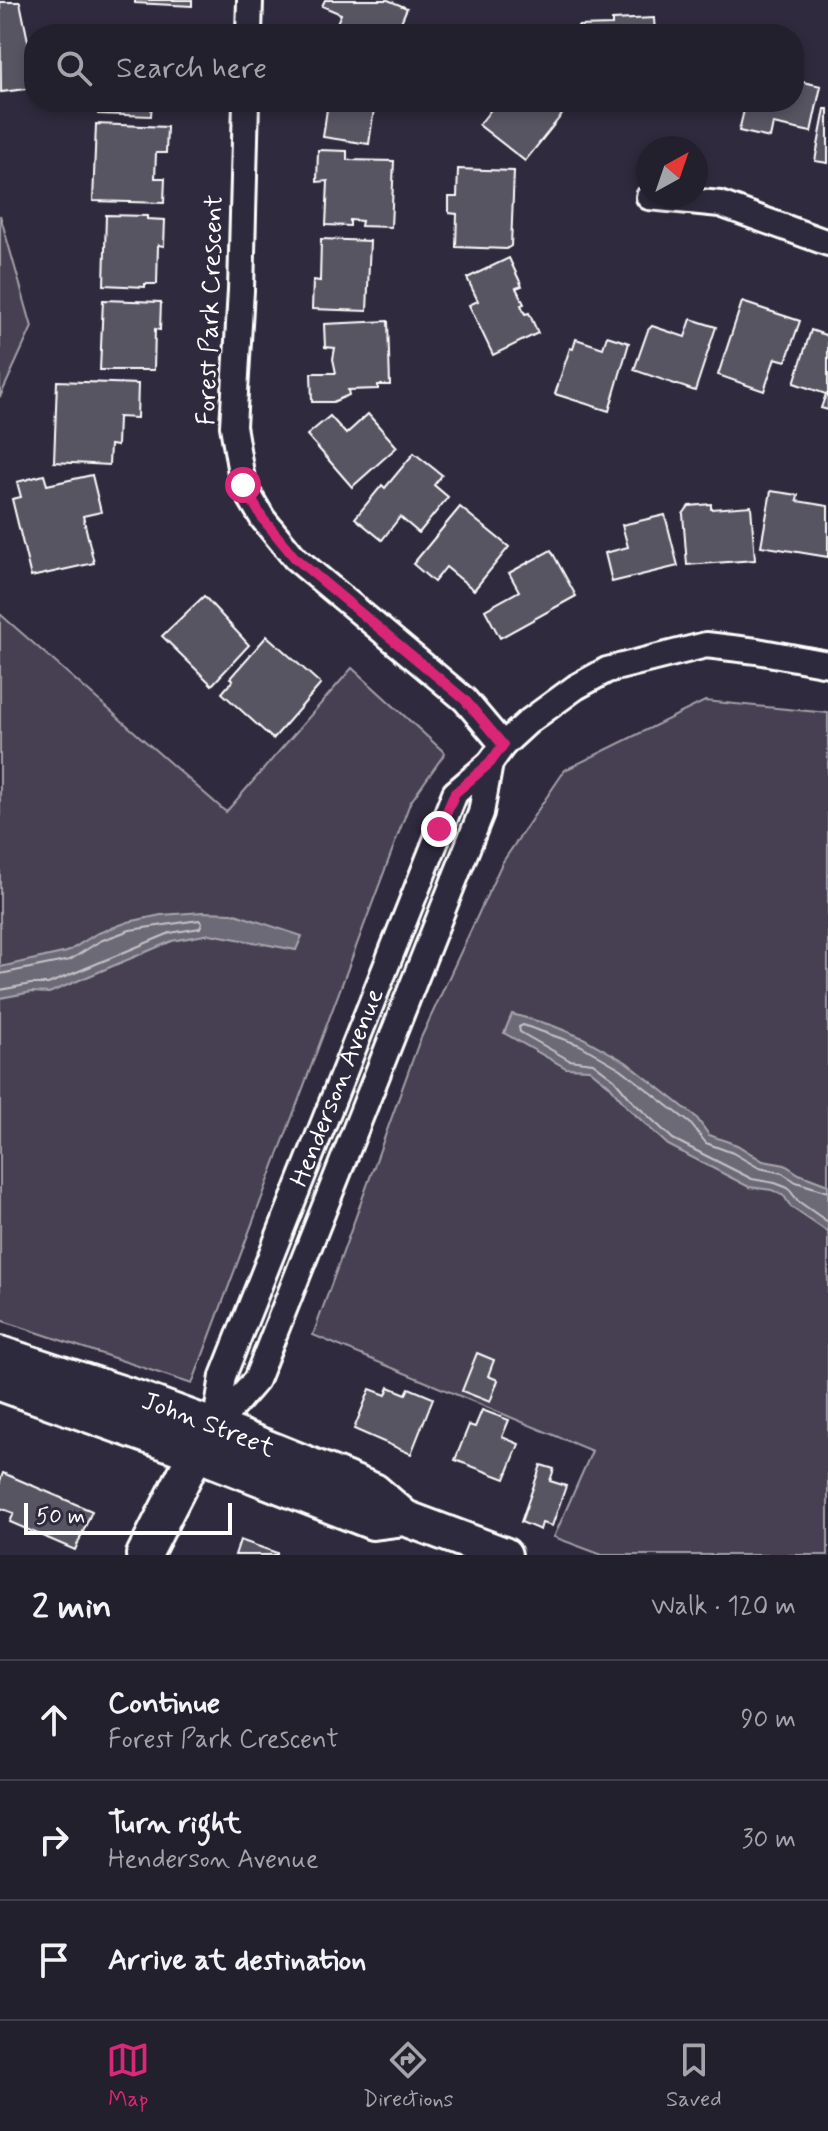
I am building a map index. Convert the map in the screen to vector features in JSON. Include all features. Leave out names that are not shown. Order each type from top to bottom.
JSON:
[{"type":"main road","name":"John Street","points":[[0,1354],[139,1399],[206,1440],[373,1522],[405,1518],[504,1555]]},
{"type":"main road","name":"John Street","points":[[0,1383],[206,1440]]},
{"type":"main road","name":"Henderson Avenue","points":[[144,1555],[206,1440]]},
{"type":"street","points":[[249,24],[250,0]]},
{"type":"street","name":"Forest Park Crescent","points":[[246,112],[241,290],[233,426],[243,485],[263,519],[295,558],[465,700],[496,754]]},
{"type":"street","points":[[708,203],[720,204],[828,243]]},
{"type":"street","name":"Henderson Avenue","points":[[206,1440],[223,1376],[455,793],[528,722],[576,687],[607,670],[706,645],[828,664]]},
{"type":"shaded area","points":[[0,215],[32,327],[0,397]]},
{"type":"shaded area","points":[[0,614],[226,812],[352,668],[445,753],[410,803],[192,1384],[0,1320]]},
{"type":"shaded area","points":[[705,701],[828,713],[828,1555],[602,1555],[554,1537],[592,1451],[313,1335],[419,1042],[502,863],[565,770]]},
{"type":"water","points":[[232,913],[302,936],[296,950],[210,934],[172,941],[49,993],[32,992],[0,998],[0,967],[67,952],[96,934],[128,922],[161,915]]},
{"type":"water","points":[[512,1014],[583,1038],[626,1062],[696,1117],[709,1135],[737,1145],[763,1161],[785,1165],[828,1185],[828,1232],[791,1207],[784,1196],[772,1190],[749,1187],[668,1145],[589,1069],[566,1068],[504,1033]]},
{"type":"building","points":[[135,0],[192,0],[192,6],[135,3]]},
{"type":"building","points":[[325,0],[388,0],[407,8],[400,24],[336,24],[341,14],[322,6]]},
{"type":"building","points":[[0,2],[20,2],[25,24],[24,89],[1,92]]},
{"type":"building","points":[[654,18],[654,24],[612,24],[612,20]]},
{"type":"building","points":[[804,82],[821,86],[811,132],[773,124],[770,138],[739,131],[744,112],[804,112]]},
{"type":"building","points":[[825,109],[828,109],[828,163],[815,161]]},
{"type":"building","points":[[98,112],[151,112],[151,116]]},
{"type":"building","points":[[327,112],[374,112],[369,144],[323,137]]},
{"type":"building","points":[[489,112],[564,112],[525,161],[479,125]]},
{"type":"building","points":[[96,124],[167,127],[166,153],[156,153],[155,178],[165,178],[164,203],[93,201]]},
{"type":"building","points":[[318,150],[347,151],[347,160],[394,161],[391,227],[361,226],[362,221],[350,220],[350,226],[326,225],[328,181],[317,182]]},
{"type":"building","points":[[458,169],[514,171],[511,246],[506,249],[456,247],[457,214],[449,213],[449,197],[457,197]]},
{"type":"building","points":[[106,215],[147,216],[147,219],[165,220],[164,246],[158,245],[157,284],[145,284],[145,287],[104,285]]},
{"type":"building","points":[[321,239],[370,241],[367,311],[312,309],[313,280],[320,281]]},
{"type":"building","points":[[509,258],[522,286],[516,288],[524,304],[521,305],[525,314],[529,313],[538,333],[493,355],[469,305],[478,301],[467,278]]},
{"type":"building","points":[[103,300],[161,302],[160,330],[155,329],[154,370],[100,370]]},
{"type":"building","points":[[742,302],[800,321],[786,361],[775,358],[764,391],[718,375]]},
{"type":"building","points":[[691,319],[716,327],[695,391],[634,370],[652,326],[685,337]]},
{"type":"building","points":[[388,321],[390,385],[378,385],[378,389],[348,390],[349,395],[333,402],[312,402],[311,373],[336,373],[333,359],[335,348],[325,347],[324,324]]},
{"type":"building","points":[[811,330],[828,336],[828,410],[821,408],[826,394],[794,383]]},
{"type":"building","points":[[607,336],[629,343],[609,411],[555,394],[576,339],[603,348]]},
{"type":"building","points":[[57,381],[138,384],[137,418],[118,417],[117,446],[110,445],[109,465],[54,462]]},
{"type":"building","points":[[368,414],[397,447],[352,487],[307,435],[330,416],[346,434]]},
{"type":"building","points":[[414,453],[442,475],[434,485],[448,497],[419,533],[400,517],[382,540],[355,518]]},
{"type":"building","points":[[44,475],[47,485],[92,475],[101,512],[83,516],[94,563],[31,577],[12,499],[21,497],[17,482]]},
{"type":"building","points":[[771,491],[798,495],[797,501],[828,506],[828,557],[761,546]]},
{"type":"building","points":[[711,504],[711,509],[751,506],[755,560],[687,565],[683,514],[689,506]]},
{"type":"building","points":[[460,507],[509,547],[474,590],[446,567],[434,582],[413,564]]},
{"type":"building","points":[[665,515],[678,566],[612,582],[605,553],[628,547],[622,525]]},
{"type":"building","points":[[551,550],[576,596],[500,638],[485,610],[519,591],[509,573]]},
{"type":"building","points":[[204,596],[249,645],[212,685],[162,636]]},
{"type":"building","points":[[267,636],[321,684],[273,739],[222,693],[233,680],[230,678]]},
{"type":"building","points":[[477,1353],[494,1360],[488,1376],[498,1380],[490,1402],[462,1391]]},
{"type":"building","points":[[389,1387],[406,1394],[409,1388],[433,1398],[411,1454],[354,1429],[370,1389],[386,1395]]},
{"type":"building","points":[[482,1410],[509,1420],[502,1437],[519,1444],[505,1479],[455,1460],[469,1425],[475,1427]]},
{"type":"building","points":[[541,1465],[554,1469],[550,1481],[566,1486],[552,1526],[542,1523],[540,1530],[521,1522]]},
{"type":"building","points":[[3,1473],[92,1511],[75,1550],[10,1522],[14,1513],[0,1508]]},
{"type":"building","points":[[240,1540],[277,1553],[277,1555],[235,1555]]},
{"type":"route","points":[[243,485],[263,519],[295,558],[465,700],[503,745],[490,763],[455,793],[439,829]]}]
